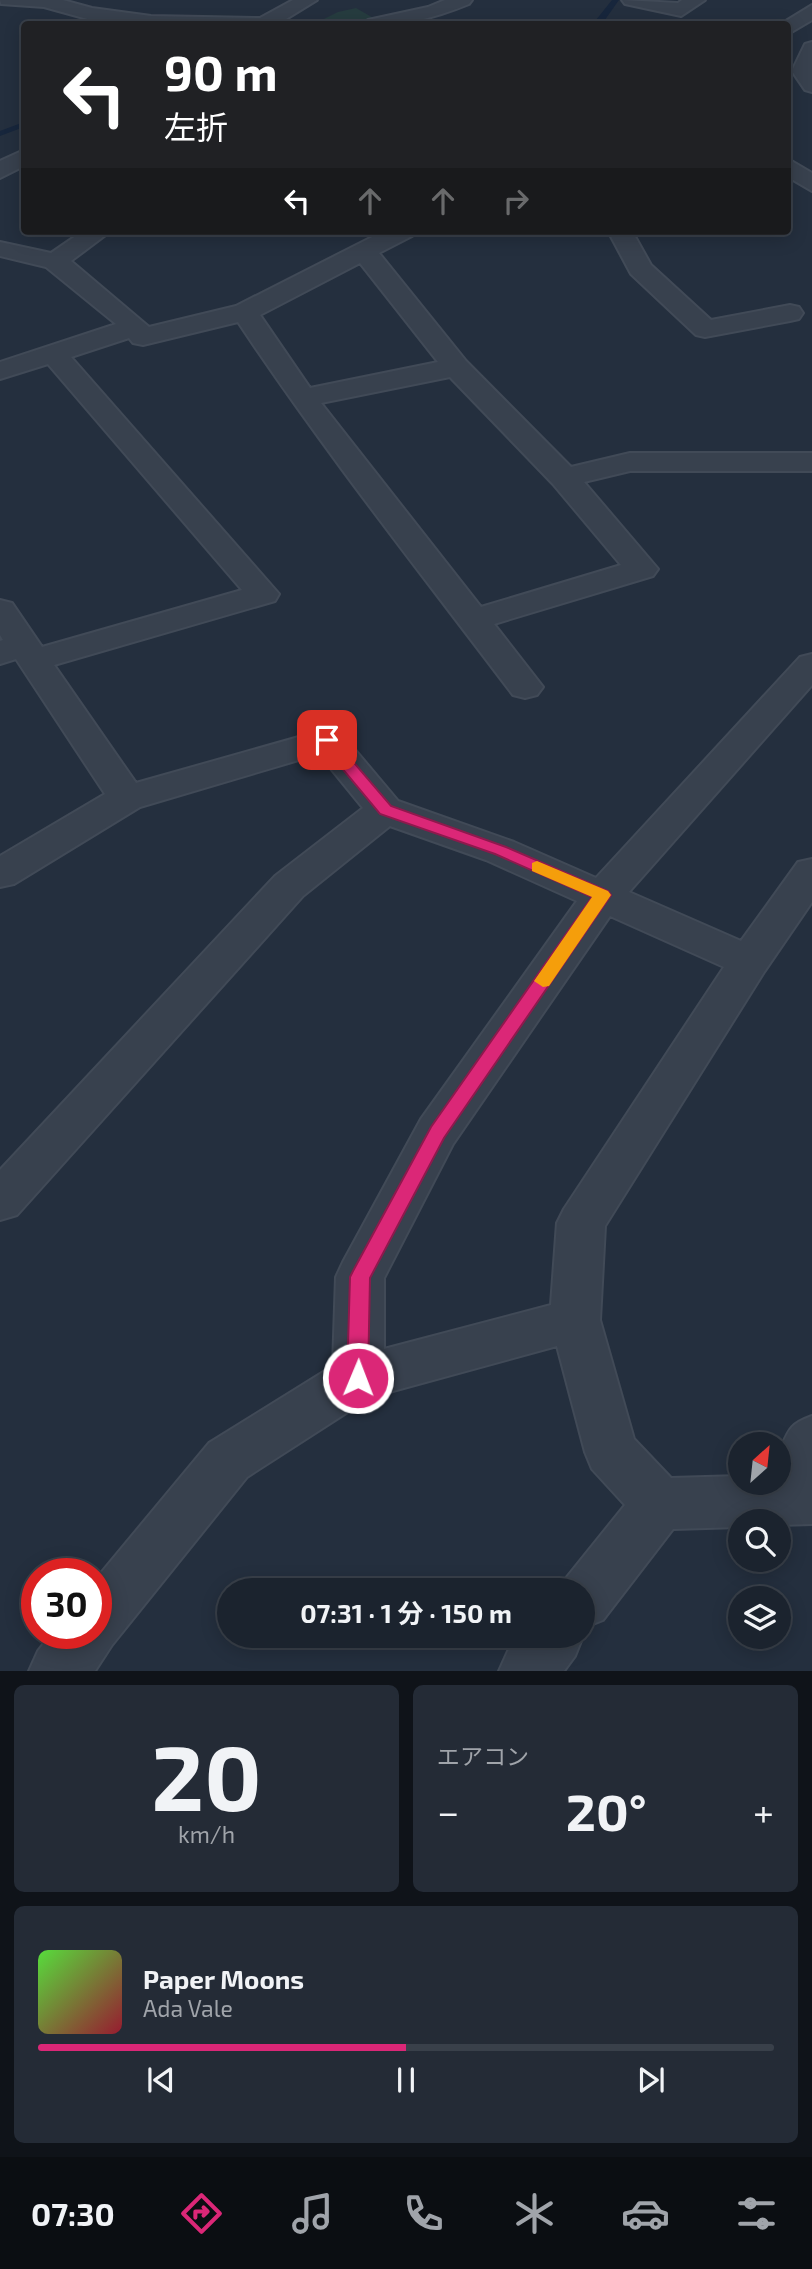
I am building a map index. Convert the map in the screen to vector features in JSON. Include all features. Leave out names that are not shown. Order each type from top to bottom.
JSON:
[{"type":"street","points":[[8,0],[45,1],[91,14],[144,21]]},
{"type":"street","points":[[91,14],[123,0]]},
{"type":"street","points":[[268,21],[307,0]]},
{"type":"street","points":[[390,21],[433,12],[462,0]]},
{"type":"street","points":[[632,0],[681,10],[695,0]]},
{"type":"street","points":[[791,26],[812,11]]},
{"type":"street","points":[[791,29],[807,33],[812,40]]},
{"type":"street","points":[[812,48],[802,72],[812,86]]},
{"type":"street","points":[[0,171],[21,159]]},
{"type":"street","points":[[791,168],[812,184]]},
{"type":"street","points":[[55,261],[93,235]]},
{"type":"street","points":[[0,249],[55,261],[135,327],[143,337],[245,312],[396,235]]},
{"type":"street","points":[[622,235],[640,269],[705,329],[790,313]]},
{"type":"street","points":[[364,251],[456,367],[564,478],[642,569],[472,620]]},
{"type":"street","points":[[245,312],[303,398],[525,687]]},
{"type":"street","points":[[0,370],[135,327]]},
{"type":"street","points":[[19,653],[263,594],[54,354]]},
{"type":"street","points":[[303,398],[456,367]]},
{"type":"street","points":[[564,478],[629,461],[812,462]]},
{"type":"street","points":[[0,610],[19,653],[127,797]]},
{"type":"street","points":[[358,1378],[360,1277],[437,1132],[603,895],[812,664]]},
{"type":"street","points":[[0,874],[127,797],[327,740],[385,810],[500,850],[749,961]]},
{"type":"street","points":[[0,1200],[289,886],[385,810]]},
{"type":"street","points":[[812,872],[749,961],[581,1223],[575,1320],[611,1452],[659,1504],[812,1499]]},
{"type":"street","points":[[112,1603],[228,1460],[358,1378],[575,1320]]},
{"type":"street","points":[[812,1440],[806,1450],[812,1468]]},
{"type":"street","points":[[595,1586],[659,1504]]},
{"type":"street","points":[[528,1671],[546,1648]]},
{"type":"street","points":[[58,1671],[75,1649]]},
{"type":"green space","points":[[356,8],[379,21],[320,21],[338,12]]},
{"type":"waterway","points":[[600,21],[616,0]]},
{"type":"waterway","points":[[0,134],[21,125]]},
{"type":"slow traffic","points":[[537,867],[603,895],[543,981]]},
{"type":"route","points":[[327,740],[385,810],[500,850],[603,895],[437,1132],[360,1277],[358,1378]]}]
